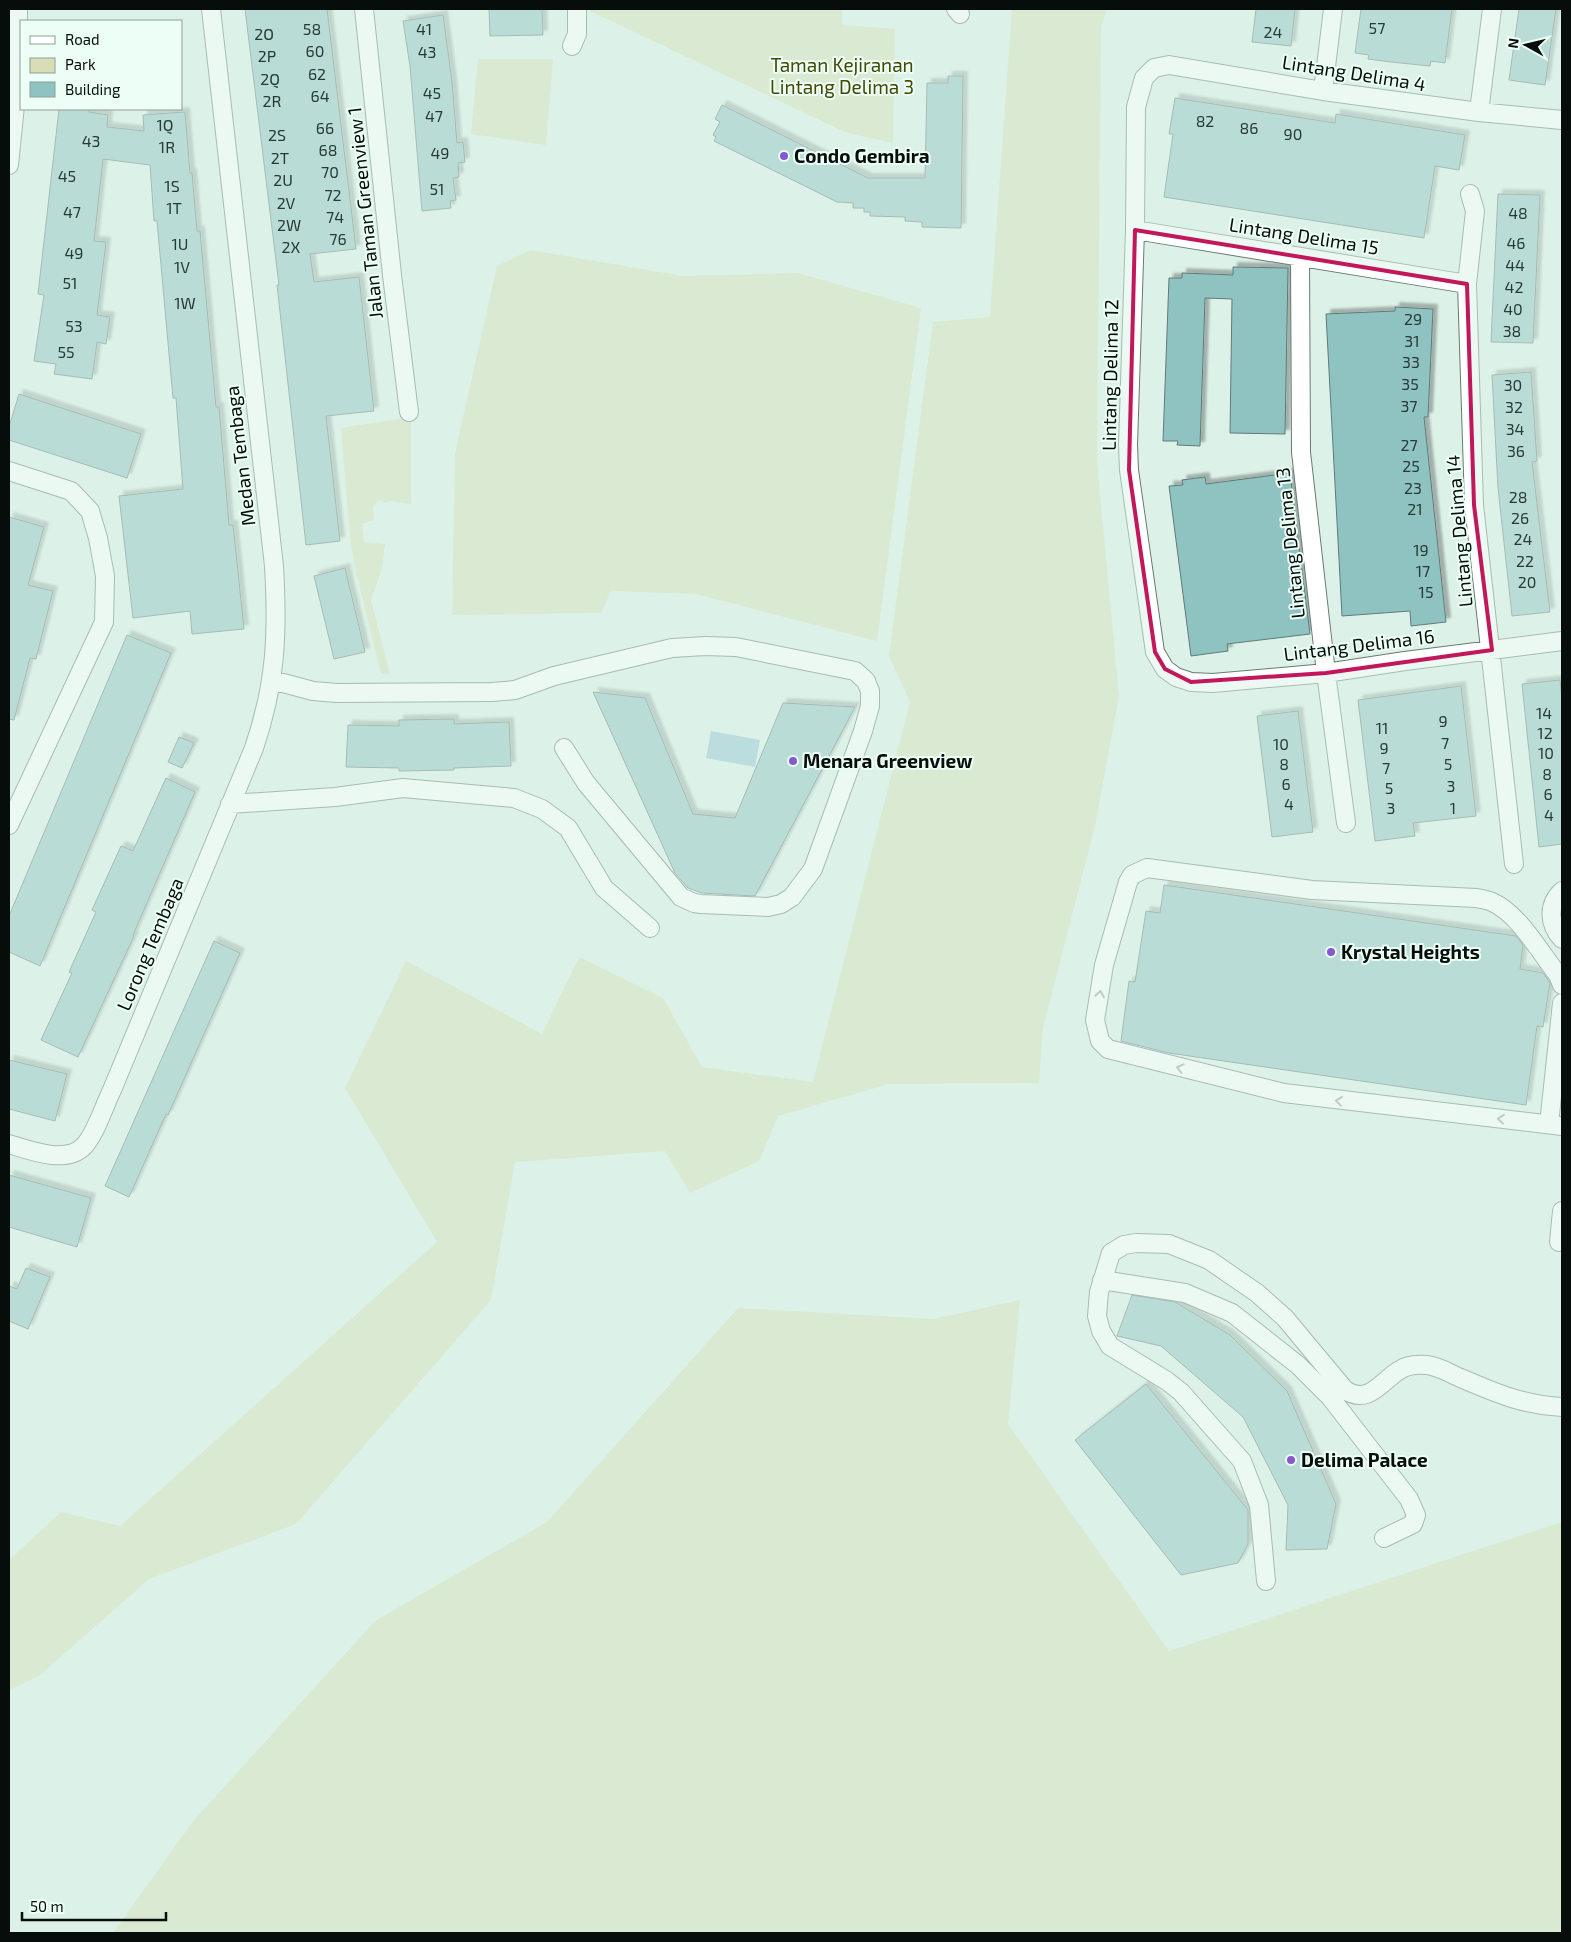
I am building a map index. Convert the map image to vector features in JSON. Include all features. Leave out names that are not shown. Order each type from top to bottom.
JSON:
[{"type":"street","points":[[9,165],[18,76],[18,9]]},
{"type":"street","name":"Medan Tembaga","points":[[211,9],[274,566],[276,643],[272,680]]},
{"type":"street","name":"Jalan Taman Greenview 1","points":[[364,9],[392,275],[409,412]]},
{"type":"street","points":[[572,46],[577,34],[577,9]]},
{"type":"street","points":[[1323,92],[1333,9]]},
{"type":"street","points":[[1479,112],[1492,9]]},
{"type":"street","name":"Lintang Delima 4","points":[[1144,78],[1154,68],[1169,65],[1323,92],[1479,112],[1562,120]]},
{"type":"street","name":"Lintang Delima 12","points":[[1144,78],[1136,106],[1129,470],[1154,652],[1165,669]]},
{"type":"street","name":"Lintang Delima 14","points":[[1470,194],[1475,211],[1467,284],[1474,505],[1492,650],[1514,864]]},
{"type":"street","name":"Lintang Delima 15","points":[[1135,230],[1467,284]]},
{"type":"street","name":"Lintang Delima 13","points":[[1300,257],[1301,452],[1326,673],[1346,823]]},
{"type":"street","points":[[9,471],[71,490],[90,511],[98,538],[105,576],[104,622],[9,825]]},
{"type":"street","name":"Lintang Delima 16","points":[[1165,669],[1176,677],[1191,682],[1213,683],[1326,673],[1562,641]]},
{"type":"street","points":[[272,680],[314,691],[337,693],[492,692],[515,690],[554,676],[638,655],[672,648],[705,646],[736,647],[855,671],[866,681],[870,691],[870,706],[864,731],[813,869],[792,897],[774,906],[701,904],[681,897],[586,783],[564,748]]},
{"type":"street","name":"Lorong Tembaga","points":[[9,1144],[42,1154],[58,1156],[74,1152],[83,1147],[87,1141],[112,1090],[230,804],[264,717],[272,680]]},
{"type":"street","points":[[230,804],[335,797],[403,788],[514,798],[542,809],[568,828],[604,888],[650,928]]},
{"type":"street","points":[[1562,985],[1558,975],[1517,922],[1506,911],[1492,902],[1476,898],[1312,890],[1148,868],[1132,874],[1128,882],[1104,965],[1095,1020],[1100,1041],[1108,1049],[1284,1093],[1556,1125],[1562,1003]]},
{"type":"street","points":[[1562,891],[1554,902],[1551,921],[1555,932],[1562,939]]},
{"type":"street","points":[[1559,1242],[1562,1211]]},
{"type":"street","points":[[1266,1581],[1260,1504],[1242,1461],[1181,1392],[1167,1381],[1123,1356],[1110,1346],[1101,1332],[1098,1316],[1099,1292],[1102,1280],[1111,1253],[1124,1245],[1136,1243],[1169,1244],[1209,1260],[1257,1293],[1285,1318],[1345,1390],[1351,1394],[1367,1395],[1399,1370],[1412,1365],[1430,1365],[1501,1396],[1538,1406],[1562,1407]]},
{"type":"street","points":[[1102,1280],[1185,1292],[1232,1313],[1298,1365],[1330,1398],[1410,1499],[1416,1514],[1413,1524],[1384,1538]]},
{"type":"highlighted area","points":[[1135,230],[1467,284],[1474,505],[1492,650],[1326,673],[1191,682],[1165,669],[1155,652],[1129,470]]},
{"type":"green space","name":"Taman Kejiranan Lintang Delima 3","points":[[590,9],[842,9],[842,25],[895,29],[893,143],[847,133],[590,11]]},
{"type":"green space","points":[[1012,9],[1107,9],[1101,27],[1097,462],[1119,696],[1095,826],[1043,1028],[1039,1083],[889,1084],[778,1116],[759,1161],[690,1193],[665,1151],[515,1162],[491,1300],[296,1524],[149,1579],[39,1676],[9,1690],[9,1560],[61,1512],[120,1526],[437,1242],[345,1088],[406,961],[542,1034],[579,957],[663,998],[702,1067],[813,1082],[910,702],[889,656],[933,322],[990,317]]},
{"type":"green space","points":[[478,59],[553,59],[546,145],[471,134]]},
{"type":"green space","points":[[530,250],[683,276],[798,273],[921,308],[877,641],[696,594],[611,591],[601,613],[452,615],[455,453],[497,266]]},
{"type":"green space","points":[[411,417],[411,504],[391,501],[384,503],[380,500],[373,506],[374,520],[362,524],[364,542],[385,544],[382,568],[371,600],[390,674],[381,674],[355,568],[350,537],[341,428]]},
{"type":"green space","points":[[1020,1300],[1008,1424],[1169,1651],[1562,1522],[1562,1933],[113,1933],[194,1820],[375,1621],[547,1522],[738,1308],[933,1319]]},
{"type":"water","points":[[711,731],[760,740],[755,767],[706,758]]},
{"type":"building","points":[[245,9],[327,9],[356,249],[310,254],[314,282],[359,277],[374,411],[326,416],[340,541],[306,545],[277,285],[279,285]]},
{"type":"building","points":[[489,9],[542,9],[543,35],[490,36]]},
{"type":"building","points":[[1256,9],[1295,9],[1291,46],[1252,42]]},
{"type":"building","points":[[1361,9],[1452,9],[1445,63],[1431,61],[1430,66],[1391,62],[1368,59],[1369,55],[1355,53]]},
{"type":"building","points":[[1519,9],[1556,9],[1545,85],[1509,80]]},
{"type":"building","points":[[443,15],[452,82],[457,143],[463,142],[465,162],[458,163],[459,177],[453,178],[456,200],[450,201],[451,208],[422,211],[410,66],[403,21]]},
{"type":"building","name":"Condo Gembira","points":[[948,76],[963,76],[961,228],[922,227],[922,222],[905,221],[905,217],[870,216],[870,212],[864,212],[864,208],[853,208],[853,203],[837,202],[714,141],[716,137],[713,135],[720,122],[715,119],[722,105],[868,178],[925,178],[927,83],[948,83]]},
{"type":"building","points":[[1175,98],[1335,123],[1336,114],[1465,135],[1459,170],[1435,166],[1424,238],[1164,197],[1173,134],[1169,134]]},
{"type":"building","points":[[59,110],[89,110],[89,112],[108,115],[107,127],[144,131],[143,115],[185,112],[197,231],[200,231],[216,407],[219,407],[229,525],[233,525],[244,629],[192,634],[190,611],[133,618],[119,496],[183,489],[176,398],[173,398],[157,221],[154,221],[150,165],[103,159],[94,241],[106,242],[97,315],[110,317],[106,344],[97,342],[92,379],[54,374],[56,364],[34,361],[44,295],[38,294]]},
{"type":"building","points":[[1498,194],[1540,195],[1533,343],[1491,342]]},
{"type":"building","points":[[1233,267],[1288,268],[1285,434],[1230,433],[1232,299],[1205,298],[1200,446],[1177,445],[1178,441],[1163,441],[1169,278],[1182,278],[1182,273],[1233,275]]},
{"type":"building","points":[[1395,307],[1433,309],[1428,417],[1424,417],[1446,622],[1411,626],[1410,611],[1342,616],[1326,314],[1395,311]]},
{"type":"building","points":[[1531,372],[1537,461],[1532,462],[1550,612],[1512,616],[1498,488],[1492,375]]},
{"type":"building","points":[[19,394],[141,434],[127,478],[9,440],[9,427]]},
{"type":"building","points":[[1290,473],[1310,634],[1227,644],[1228,651],[1191,656],[1169,486],[1183,485],[1182,480],[1205,477],[1206,484]]},
{"type":"building","points":[[9,517],[44,527],[28,585],[53,591],[36,659],[30,658],[14,720],[9,719]]},
{"type":"building","points":[[345,568],[365,652],[334,659],[314,576]]},
{"type":"building","points":[[127,635],[171,653],[40,966],[9,952],[9,916]]},
{"type":"building","points":[[1560,680],[1562,699],[1562,844],[1539,847],[1522,684]]},
{"type":"building","points":[[1461,686],[1476,816],[1413,823],[1415,836],[1375,841],[1358,700]]},
{"type":"building","name":"Menara Greenview","points":[[593,692],[645,698],[693,814],[735,818],[783,703],[855,707],[755,896],[702,893],[688,888],[675,873]]},
{"type":"building","points":[[1298,711],[1313,832],[1272,837],[1257,716]]},
{"type":"building","points":[[454,719],[454,724],[509,722],[511,766],[399,771],[399,768],[346,767],[348,725],[399,726],[399,720]]},
{"type":"building","points":[[179,737],[194,743],[182,768],[168,762]]},
{"type":"building","points":[[166,778],[195,792],[134,936],[78,1057],[41,1040],[72,973],[69,972],[96,912],[92,910],[121,846],[133,851]]},
{"type":"building","points":[[1164,885],[1516,936],[1523,945],[1520,969],[1543,973],[1550,983],[1543,1027],[1537,1026],[1526,1105],[1169,1053],[1121,1041],[1129,981],[1135,982],[1146,911],[1160,913]]},
{"type":"building","points":[[214,941],[240,953],[168,1115],[166,1114],[129,1197],[105,1186]]},
{"type":"building","points":[[9,1060],[67,1074],[55,1121],[9,1109]]},
{"type":"building","points":[[9,1175],[91,1198],[77,1247],[9,1227]]},
{"type":"building","points":[[26,1268],[50,1277],[28,1329],[9,1321],[9,1286],[17,1289]]},
{"type":"building","name":"Delima Palace","points":[[1132,1295],[1175,1302],[1230,1335],[1287,1391],[1336,1504],[1327,1549],[1286,1550],[1288,1505],[1243,1417],[1161,1346],[1117,1336]]},
{"type":"building","points":[[1146,1384],[1248,1510],[1248,1544],[1238,1563],[1181,1575],[1075,1440]]},
{"type":"place","name":"Condo Gembira","points":[[784,156]]},
{"type":"place","name":"Menara Greenview","points":[[793,761]]},
{"type":"place","name":"Krystal Heights","points":[[1331,952]]},
{"type":"place","name":"Delima Palace","points":[[1291,1460]]}]
